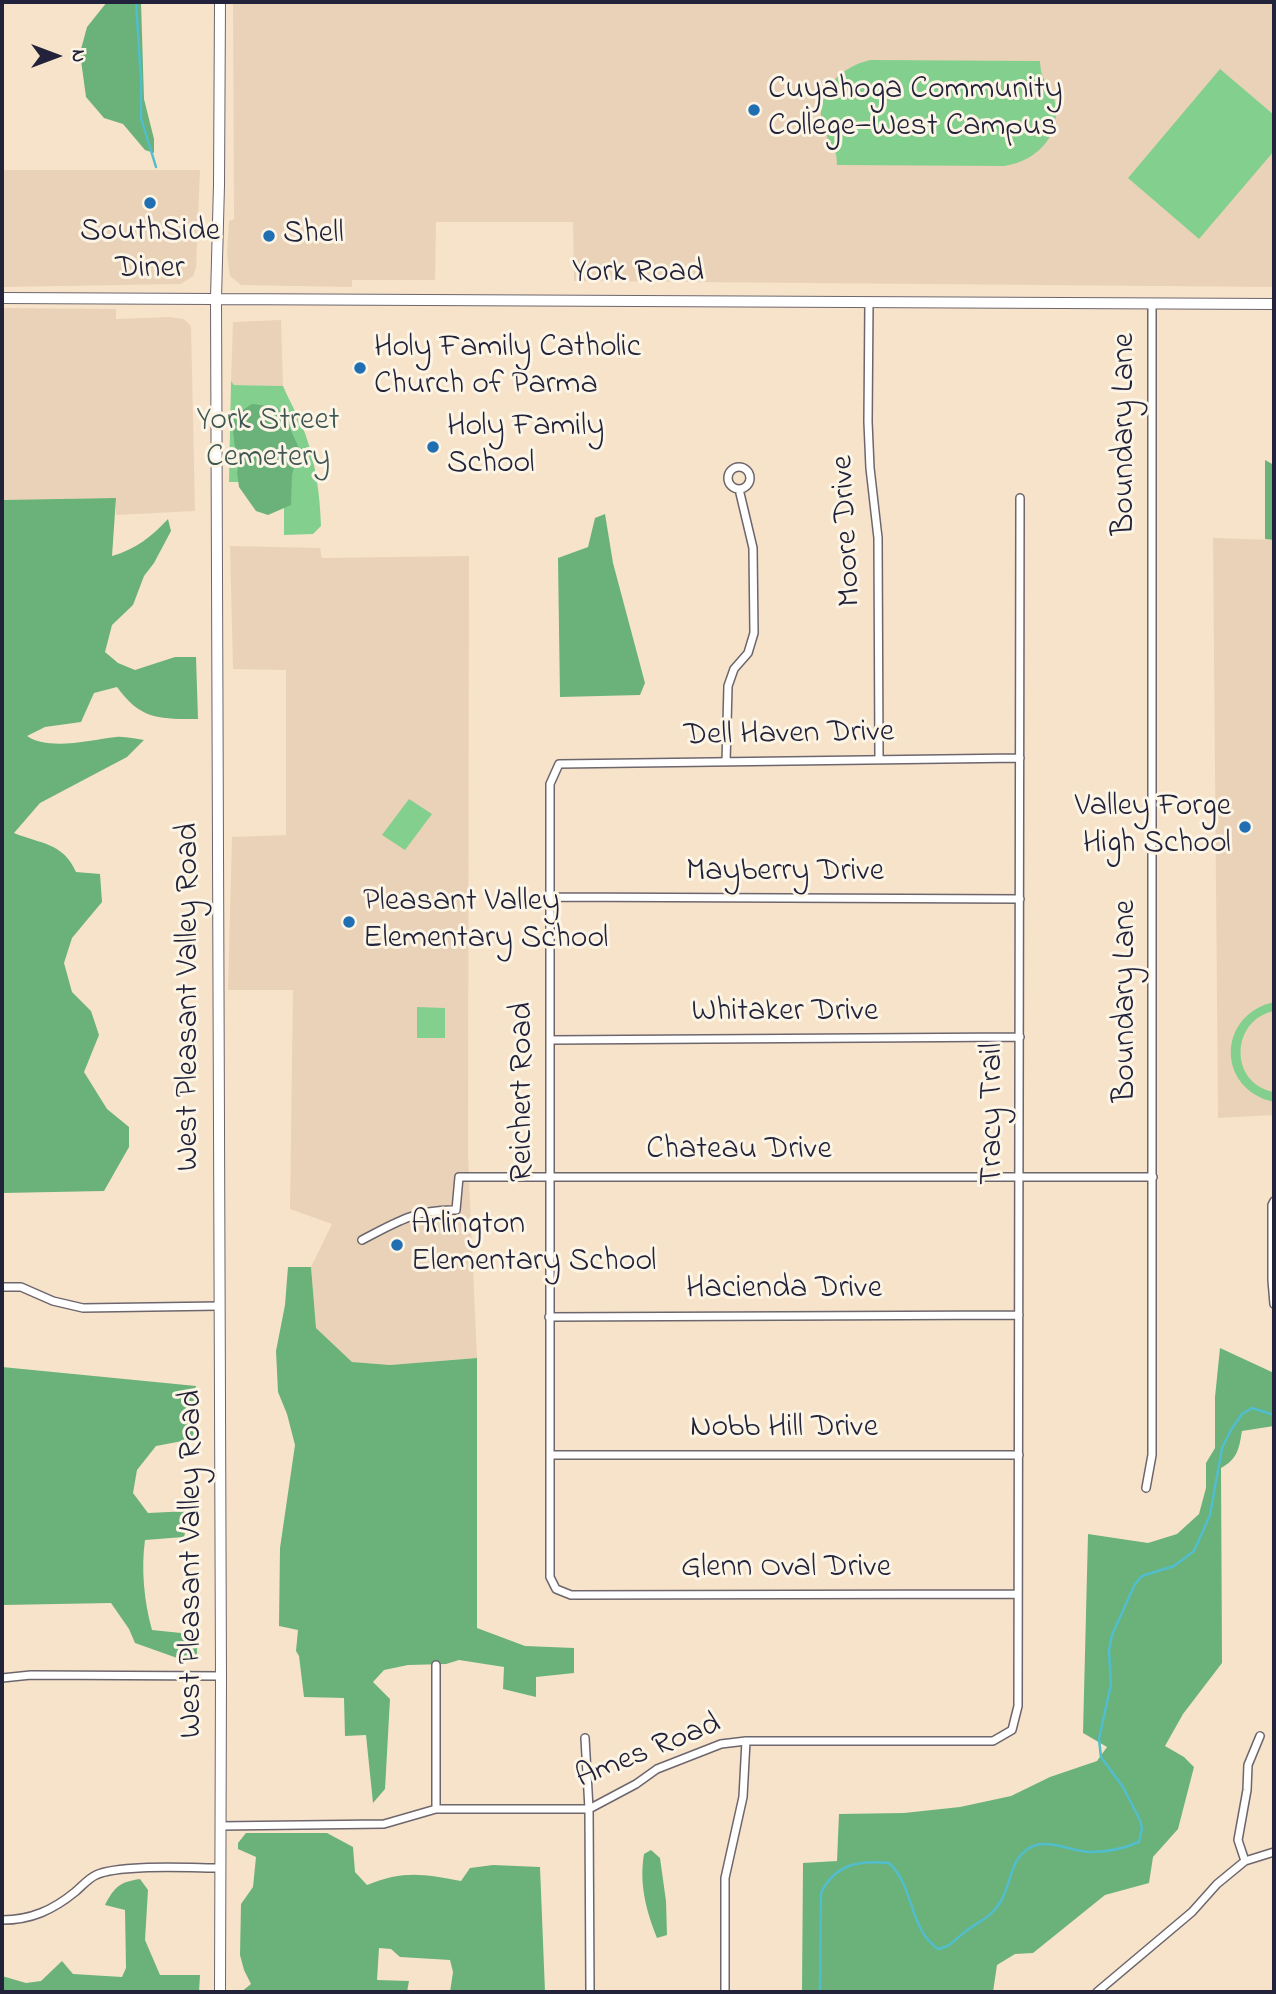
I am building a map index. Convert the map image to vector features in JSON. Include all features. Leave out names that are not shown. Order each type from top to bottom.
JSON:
[{"type":"main road","name":"West Pleasant Valley Road","points":[[219,1992],[221,1676],[216,298],[220,2]]},
{"type":"main road","name":"York Road","points":[[2,298],[1274,304]]},
{"type":"street","name":"Moore Drive","points":[[869,302],[868,422],[878,538],[879,758]]},
{"type":"street","name":"Boundary Lane","points":[[1146,1488],[1152,1455],[1152,303]]},
{"type":"street","points":[[726,762],[727,686],[734,669],[748,653],[754,634],[753,548],[738,489]]},
{"type":"street","name":"Tracy Trail","points":[[1012,1730],[1018,1706],[1020,498]]},
{"type":"street","name":"Dell Haven Drive","points":[[559,764],[1020,758]]},
{"type":"street","name":"Reichert Road","points":[[556,1589],[550,1577],[550,784],[559,764]]},
{"type":"street","name":"Mayberry Drive","points":[[550,897],[1020,900]]},
{"type":"street","name":"Whitaker Drive","points":[[550,1040],[1020,1037]]},
{"type":"street","name":"Chateau Drive","points":[[362,1240],[423,1212],[433,1209],[456,1210],[459,1177],[1153,1177]]},
{"type":"street","points":[[1274,1201],[1274,1304]]},
{"type":"street","points":[[2,1287],[21,1287],[53,1301],[83,1308],[219,1306]]},
{"type":"street","name":"Hacienda Drive","points":[[549,1317],[1019,1315]]},
{"type":"street","name":"Nobb Hill Drive","points":[[550,1455],[1019,1455]]},
{"type":"street","name":"Glenn Oval Drive","points":[[556,1589],[570,1595],[1018,1594]]},
{"type":"street","points":[[436,1665],[436,1810]]},
{"type":"street","points":[[2,1678],[31,1675],[221,1676]]},
{"type":"street","name":"Ames Road","points":[[220,1826],[384,1824],[436,1810],[589,1810],[657,1769],[721,1744],[746,1741],[993,1741],[1012,1730]]},
{"type":"street","points":[[1245,1861],[1238,1840],[1247,1790],[1248,1765],[1261,1736]]},
{"type":"street","points":[[585,1738],[589,1810],[590,1992]]},
{"type":"street","points":[[725,1992],[725,1878],[743,1797],[746,1741]]},
{"type":"street","points":[[1097,1992],[1192,1912],[1217,1884],[1245,1861],[1274,1852]]},
{"type":"street","points":[[2,1920],[18,1920],[42,1914],[63,1902],[95,1875],[116,1869],[220,1868]]},
{"type":"shaded area","name":"Cuyahoga Community College—West Campus","points":[[233,2],[1274,2],[1274,287],[574,281],[573,222],[436,222],[435,280],[352,280],[352,287],[241,285],[230,276],[227,254],[229,221],[234,219]]},
{"type":"shaded area","points":[[2,170],[200,170],[196,268],[193,276],[181,284],[2,287]]},
{"type":"shaded area","points":[[2,308],[116,309],[116,319],[169,317],[184,319],[191,326],[195,511],[116,515],[116,498],[2,500]]},
{"type":"shaded area","points":[[281,320],[283,386],[234,385],[231,381],[233,322]]},
{"type":"shaded area","name":"Valley Forge High School","points":[[1213,538],[1274,540],[1274,1115],[1218,1118]]},
{"type":"shaded area","name":"Pleasant Valley Elementary School","points":[[230,546],[320,548],[322,558],[469,556],[468,1155],[477,1358],[390,1365],[352,1362],[316,1328],[311,1267],[332,1224],[290,1209],[293,990],[228,990],[232,837],[286,835],[286,670],[233,669]]},
{"type":"green space","points":[[107,2],[141,2],[144,99],[154,139],[154,153],[145,150],[123,124],[104,118],[86,97],[80,53],[87,27]]},
{"type":"green space","points":[[870,60],[1040,61],[1043,77],[1051,90],[1056,108],[1052,132],[1038,151],[1017,163],[1004,166],[837,165],[836,153],[824,130],[821,105],[830,85],[838,76],[847,69]]},
{"type":"green space","points":[[1220,69],[1274,115],[1274,151],[1199,239],[1128,178]]},
{"type":"green space","name":"York Street Cemetery","points":[[231,381],[234,385],[283,386],[304,429],[315,469],[321,526],[313,534],[284,535],[284,482],[229,482]]},
{"type":"green space","points":[[252,404],[277,407],[299,448],[292,475],[291,505],[268,515],[256,511],[239,487],[237,472],[240,461],[233,432],[235,415]]},
{"type":"green space","points":[[1265,460],[1274,465],[1274,540],[1265,539]]},
{"type":"green space","points":[[116,498],[112,556],[143,542],[168,519],[171,531],[144,576],[133,605],[112,625],[105,652],[118,663],[135,670],[175,657],[196,657],[198,719],[162,718],[143,712],[117,687],[94,693],[81,722],[45,727],[27,736],[58,744],[119,737],[144,740],[127,757],[40,803],[14,833],[58,849],[71,862],[76,872],[100,874],[102,902],[72,938],[64,963],[72,992],[91,1011],[99,1035],[84,1072],[107,1109],[129,1127],[129,1147],[104,1191],[2,1193],[2,500]]},
{"type":"green space","points":[[605,514],[613,563],[645,683],[640,695],[560,697],[558,558],[588,547],[595,518]]},
{"type":"green space","points":[[409,799],[432,814],[405,850],[382,835]]},
{"type":"green space","points":[[1274,1002],[1274,1011],[1249,1026],[1243,1038],[1241,1052],[1249,1077],[1259,1087],[1274,1092],[1274,1102],[1255,1095],[1242,1083],[1233,1068],[1231,1052],[1234,1036],[1242,1021],[1255,1009]]},
{"type":"green space","points":[[417,1007],[445,1008],[445,1038],[417,1038]]},
{"type":"green space","points":[[288,1267],[311,1267],[316,1328],[352,1362],[390,1365],[477,1358],[477,1628],[525,1646],[574,1648],[574,1673],[536,1677],[536,1697],[503,1689],[504,1667],[459,1660],[446,1664],[408,1665],[384,1670],[373,1682],[390,1699],[385,1789],[373,1803],[366,1735],[345,1736],[344,1698],[304,1697],[296,1651],[298,1630],[279,1626],[280,1548],[295,1445],[278,1392],[276,1351],[285,1305]]},
{"type":"green space","points":[[1220,1348],[1274,1373],[1274,1426],[1242,1431],[1239,1448],[1234,1457],[1221,1468],[1222,1663],[1183,1714],[1165,1746],[1184,1757],[1194,1767],[1178,1829],[1153,1857],[1149,1883],[1105,1895],[1033,1953],[1015,1954],[997,1965],[993,1992],[802,1992],[803,1863],[837,1861],[839,1814],[904,1813],[960,1807],[1011,1796],[1050,1777],[1097,1761],[1107,1747],[1083,1733],[1088,1534],[1148,1543],[1177,1534],[1199,1514],[1206,1488],[1206,1463],[1215,1448],[1215,1397]]},
{"type":"green space","points":[[2,1367],[196,1386],[193,1439],[156,1446],[137,1470],[133,1493],[148,1513],[190,1511],[184,1537],[145,1540],[143,1574],[152,1630],[181,1633],[197,1641],[197,1654],[192,1660],[180,1659],[135,1643],[111,1603],[2,1605]]},
{"type":"green space","points":[[246,1833],[327,1833],[353,1847],[355,1872],[367,1885],[403,1875],[461,1881],[470,1868],[493,1865],[540,1867],[545,1992],[450,1992],[453,1972],[450,1960],[400,1957],[391,1949],[379,1948],[377,1980],[409,1981],[407,1992],[241,1992],[251,1984],[240,1955],[241,1904],[253,1887],[256,1857],[238,1849],[238,1843]]},
{"type":"green space","points":[[651,1850],[660,1858],[666,1901],[667,1935],[657,1938],[643,1886],[644,1854]]},
{"type":"green space","points":[[140,1879],[148,1890],[145,1940],[160,1975],[200,1975],[199,1992],[2,1992],[2,1976],[26,1983],[41,1981],[62,1961],[73,1974],[122,1977],[126,1968],[125,1910],[105,1905],[119,1886]]},
{"type":"waterway","points":[[136,2],[141,118],[156,167]]},
{"type":"waterway","points":[[820,1992],[821,1893],[833,1876],[849,1866],[868,1862],[889,1863],[903,1884],[921,1930],[938,1949],[950,1945],[993,1911],[1004,1895],[1019,1857],[1031,1847],[1048,1844],[1097,1852],[1139,1842],[1142,1829],[1140,1820],[1123,1787],[1101,1757],[1099,1739],[1111,1684],[1109,1651],[1112,1635],[1135,1584],[1142,1576],[1174,1566],[1194,1551],[1210,1515],[1222,1448],[1242,1414],[1252,1408],[1274,1415]]},
{"type":"place","name":"Cuyahoga Community College—West Campus","points":[[754,110]]},
{"type":"place","name":"SouthSide Diner","points":[[150,203]]},
{"type":"place","name":"Shell","points":[[269,236]]},
{"type":"place","name":"Holy Family Catholic Church of Parma","points":[[360,368]]},
{"type":"place","name":"Holy Family School","points":[[433,447]]},
{"type":"place","name":"Valley Forge High School","points":[[1245,827]]},
{"type":"place","name":"Pleasant Valley Elementary School","points":[[349,922]]},
{"type":"place","name":"Arlington Elementary School","points":[[397,1245]]}]
